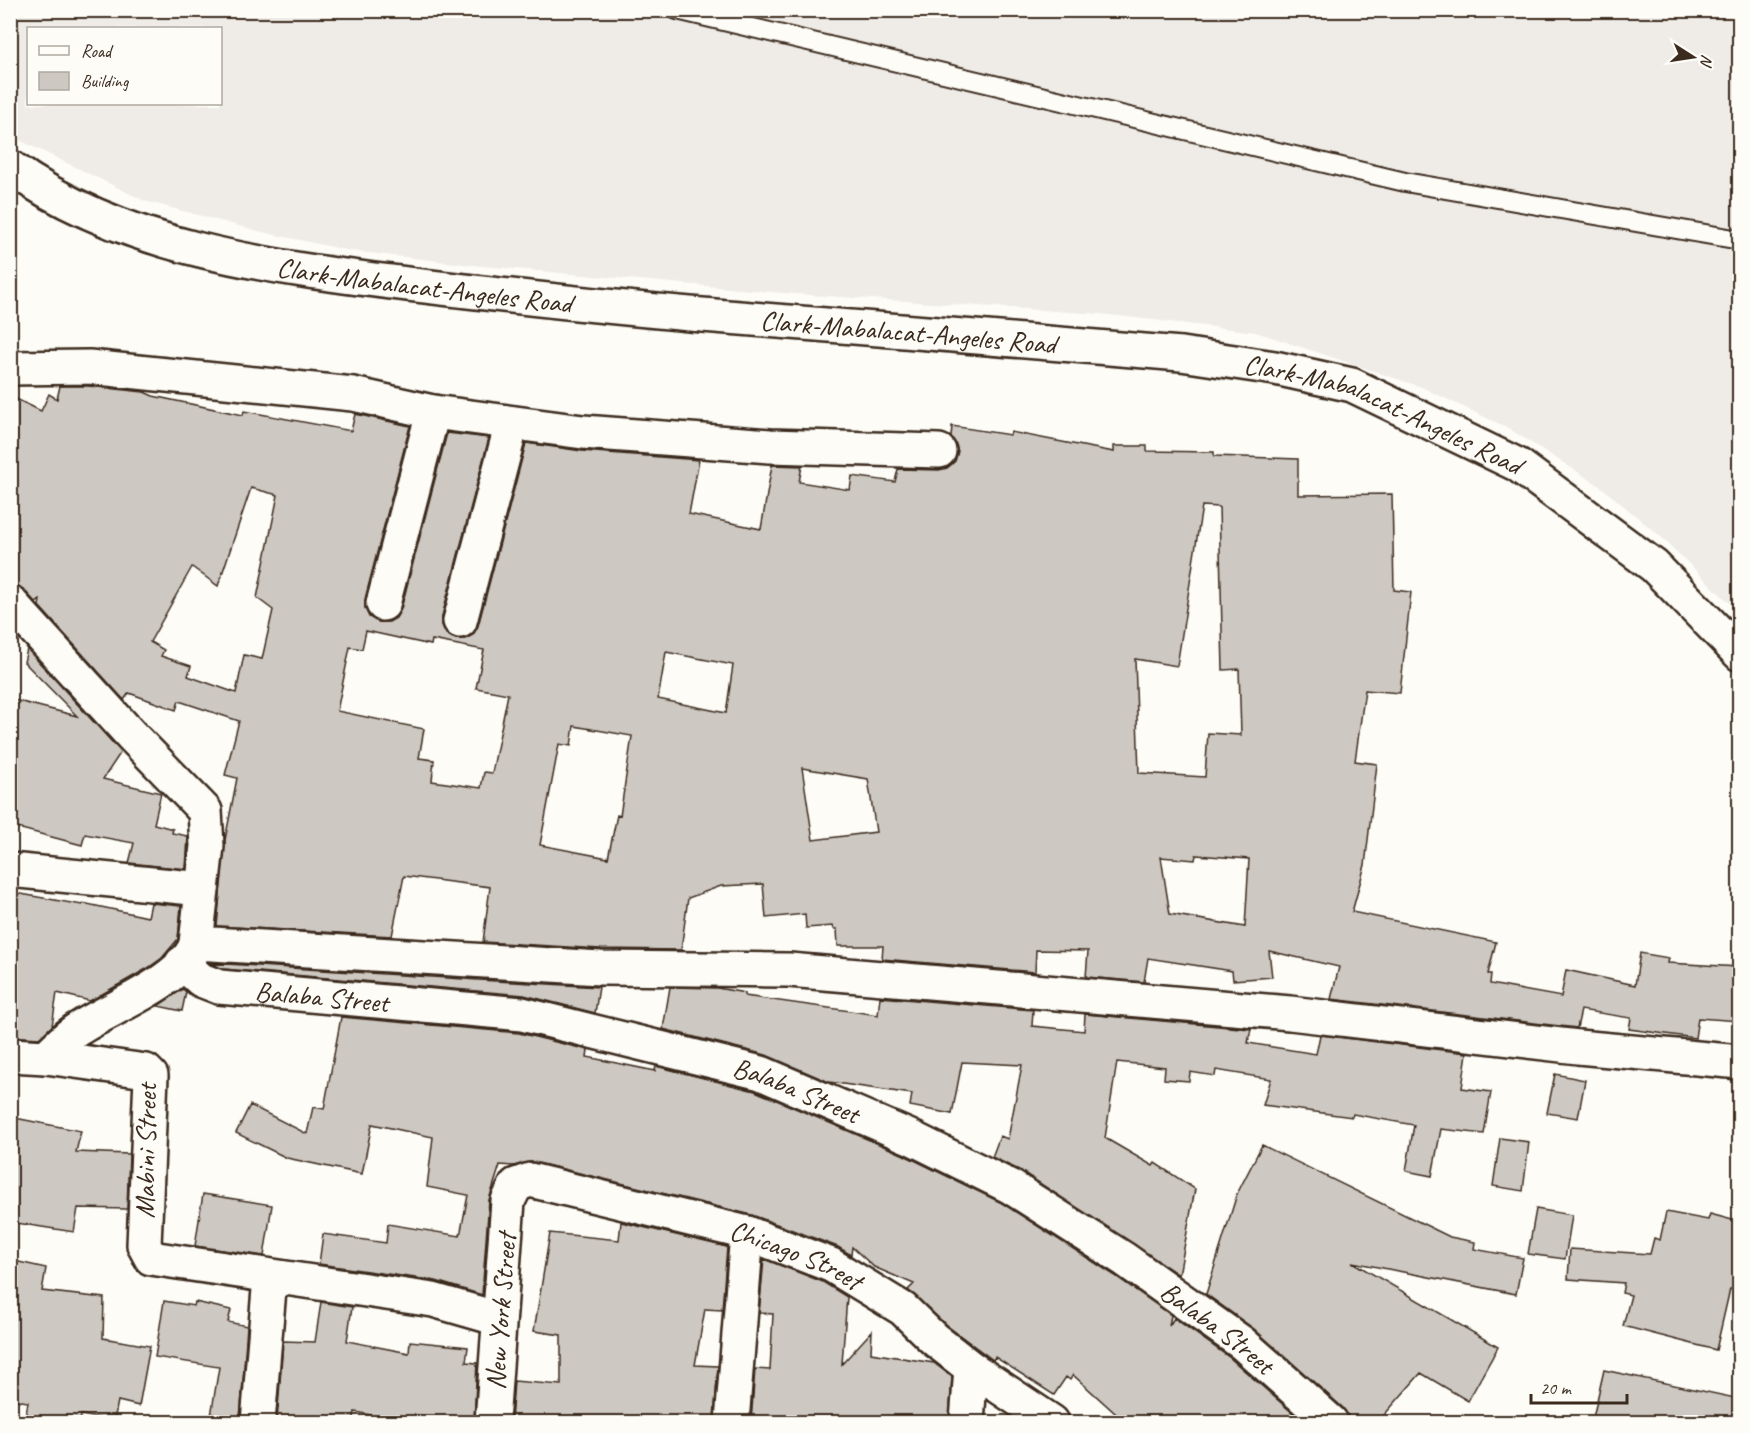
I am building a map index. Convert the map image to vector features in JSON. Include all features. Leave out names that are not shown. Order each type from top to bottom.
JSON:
[{"type":"street","name":"Clark-Mabalacat-Angeles Road","points":[[10,167],[36,185],[130,229],[215,255],[303,272],[559,303],[1181,354],[1275,368],[1352,385],[1527,470],[1654,566],[1740,654]]},
{"type":"street","points":[[10,368],[89,367],[353,394],[433,412],[582,432],[770,446],[939,451]]},
{"type":"street","points":[[383,604],[433,412]]},
{"type":"street","points":[[460,621],[512,423]]},
{"type":"street","points":[[10,602],[131,735],[205,811],[207,835],[202,889],[189,953],[151,988],[76,1030],[46,1057]]},
{"type":"street","points":[[10,870],[202,889]]},
{"type":"street","name":"Balaba Street","points":[[1331,1422],[1242,1343],[1124,1259],[1011,1187],[910,1137],[761,1073],[522,1014],[219,987],[201,980],[189,953],[600,968],[789,970],[1290,1013],[1578,1047],[1740,1062]]},
{"type":"street","name":"Mabini Street","points":[[10,1055],[46,1057],[146,1071],[151,1076],[144,1245],[151,1258],[270,1277]]},
{"type":"street","name":"Chicago Street","points":[[508,1201],[516,1185],[530,1180],[747,1233],[831,1265],[903,1309],[934,1339],[971,1368],[1052,1422]]},
{"type":"street","name":"New York Street","points":[[492,1422],[508,1201]]},
{"type":"street","points":[[732,1422],[747,1233]]},
{"type":"street","points":[[258,1422],[270,1277],[433,1299],[499,1319]]},
{"type":"street","points":[[967,1422],[971,1368]]},
{"type":"lane","points":[[677,10],[1405,182],[1740,240]]},
{"type":"shaded area","points":[[10,11],[1739,11],[1739,612],[1660,536],[1600,486],[1508,428],[1421,387],[1256,332],[1101,314],[795,294],[482,266],[351,251],[262,232],[145,201],[11,136]]},
{"type":"building","points":[[60,386],[88,386],[144,392],[153,396],[243,415],[244,411],[351,431],[355,414],[410,426],[365,599],[365,608],[369,617],[379,622],[389,622],[396,618],[401,609],[447,433],[489,438],[442,616],[442,625],[446,634],[456,639],[465,639],[473,635],[478,626],[526,443],[582,451],[699,460],[689,514],[761,529],[772,465],[802,466],[799,482],[850,490],[852,476],[895,482],[898,469],[939,470],[947,468],[955,461],[958,451],[951,437],[952,426],[1010,435],[1011,432],[1114,452],[1114,446],[1147,446],[1147,451],[1214,452],[1214,456],[1298,459],[1298,495],[1392,494],[1394,590],[1411,592],[1400,693],[1365,690],[1355,761],[1377,764],[1365,865],[1352,912],[1496,942],[1488,974],[1491,974],[1490,984],[1561,997],[1566,970],[1635,985],[1640,953],[1669,958],[1668,963],[1740,967],[1740,1021],[1698,1018],[1695,1038],[1629,1029],[1631,1018],[1581,1010],[1577,1028],[1331,999],[1339,967],[1269,951],[1272,977],[1233,980],[1232,971],[1148,958],[1144,982],[1086,977],[1088,951],[1036,950],[1035,972],[882,959],[883,946],[838,946],[837,929],[833,926],[806,928],[805,914],[766,918],[763,884],[721,886],[688,898],[681,950],[601,949],[483,942],[490,887],[404,876],[392,936],[217,926],[225,840],[237,778],[225,775],[239,721],[179,701],[176,710],[129,693],[124,700],[39,606],[40,600],[36,603],[23,589],[10,584],[10,396],[41,411],[49,394],[57,399]],"holes":[[[251,488],[278,495],[257,598],[273,610],[262,659],[244,655],[236,693],[188,676],[191,666],[161,656],[164,650],[150,642],[192,567],[218,586]],[[1202,506],[1219,507],[1223,670],[1239,669],[1241,735],[1208,733],[1205,777],[1139,773],[1135,659],[1177,666]],[[366,631],[431,645],[432,640],[484,650],[476,688],[508,694],[492,773],[484,772],[481,788],[432,781],[434,760],[419,758],[424,729],[337,711],[350,647],[362,649]],[[666,652],[733,665],[726,713],[658,699]],[[574,726],[632,736],[620,816],[617,815],[608,858],[540,845],[559,744],[571,746]],[[802,768],[868,779],[876,832],[813,840]],[[1196,855],[1249,859],[1245,927],[1170,914],[1161,857],[1195,860]]]},
{"type":"building","points":[[27,649],[121,752],[103,779],[161,793],[154,824],[173,829],[172,833],[188,836],[186,869],[129,863],[134,843],[85,834],[82,845],[10,826],[10,699],[77,716],[24,662]]},
{"type":"building","points":[[10,892],[82,905],[83,903],[148,917],[151,903],[181,906],[178,939],[162,958],[148,968],[90,1001],[57,993],[52,1026],[39,1038],[10,1036],[15,994],[10,994]]},
{"type":"building","points":[[210,963],[599,987],[595,1013],[524,995],[223,969]]},
{"type":"building","points":[[670,987],[717,988],[745,993],[745,996],[878,1015],[880,997],[1033,1010],[1032,1026],[1084,1031],[1085,1014],[1251,1029],[1248,1043],[1316,1054],[1320,1035],[1467,1053],[1462,1088],[1491,1092],[1484,1134],[1441,1129],[1432,1176],[1406,1171],[1414,1125],[1353,1114],[1352,1117],[1263,1105],[1271,1079],[1216,1070],[1215,1076],[1190,1072],[1189,1081],[1164,1079],[1165,1067],[1117,1062],[1105,1138],[1153,1166],[1155,1163],[1195,1189],[1179,1275],[1021,1171],[992,1157],[1000,1136],[1008,1139],[1022,1065],[962,1062],[952,1114],[910,1106],[912,1094],[829,1082],[766,1055],[663,1029]]},
{"type":"building","points":[[183,989],[186,992],[182,1011],[158,1006]]},
{"type":"building","points":[[341,1017],[519,1033],[588,1050],[587,1057],[655,1071],[656,1066],[755,1091],[902,1154],[1002,1203],[1114,1275],[1171,1315],[1169,1326],[1174,1318],[1230,1358],[1303,1422],[1125,1422],[1073,1375],[1070,1380],[1066,1377],[1054,1395],[995,1357],[993,1360],[946,1325],[908,1290],[914,1284],[874,1267],[852,1247],[851,1255],[838,1247],[752,1215],[534,1162],[513,1166],[500,1165],[489,1200],[482,1295],[436,1281],[319,1264],[323,1234],[386,1243],[388,1224],[460,1236],[468,1195],[427,1187],[433,1137],[372,1124],[362,1174],[287,1158],[236,1133],[250,1105],[307,1134],[313,1107],[324,1109]]},
{"type":"building","points":[[1555,1074],[1585,1080],[1578,1118],[1547,1113]]},
{"type":"building","points":[[10,1117],[81,1131],[76,1152],[129,1154],[127,1209],[78,1208],[74,1232],[10,1222]]},
{"type":"building","points":[[1500,1138],[1529,1142],[1523,1191],[1493,1186]]},
{"type":"building","points":[[1262,1145],[1450,1237],[1475,1242],[1474,1249],[1523,1258],[1516,1294],[1352,1262],[1498,1347],[1468,1401],[1421,1373],[1378,1422],[1349,1422],[1343,1408],[1254,1329],[1206,1294],[1237,1194]]},
{"type":"building","points":[[203,1194],[272,1205],[264,1256],[195,1246]]},
{"type":"building","points":[[1536,1209],[1572,1215],[1565,1259],[1528,1254]]},
{"type":"building","points":[[1666,1212],[1708,1220],[1710,1214],[1740,1222],[1740,1291],[1730,1289],[1716,1350],[1623,1326],[1631,1295],[1622,1293],[1624,1283],[1568,1279],[1570,1249],[1650,1254],[1654,1238],[1660,1240]]},
{"type":"building","points":[[621,1222],[727,1247],[722,1310],[705,1309],[695,1365],[718,1366],[714,1422],[511,1422],[514,1381],[561,1385],[561,1335],[534,1331],[550,1233],[619,1240]]},
{"type":"building","points":[[764,1259],[823,1282],[847,1297],[842,1364],[872,1331],[871,1353],[934,1363],[952,1377],[949,1422],[751,1422],[755,1369],[770,1370],[773,1314],[759,1313]]},
{"type":"building","points":[[10,1260],[46,1268],[42,1291],[104,1298],[103,1338],[150,1346],[139,1406],[118,1401],[114,1421],[81,1415],[80,1422],[25,1420],[28,1402],[10,1399]]},
{"type":"building","points":[[164,1301],[194,1306],[195,1302],[231,1310],[228,1322],[247,1326],[240,1422],[210,1422],[219,1367],[155,1357]]},
{"type":"building","points":[[321,1302],[352,1307],[347,1341],[409,1353],[410,1341],[468,1347],[466,1362],[477,1363],[474,1422],[405,1422],[355,1412],[353,1422],[277,1422],[283,1341],[315,1342]]},
{"type":"building","points":[[1604,1370],[1740,1399],[1740,1422],[1592,1422]]}]
